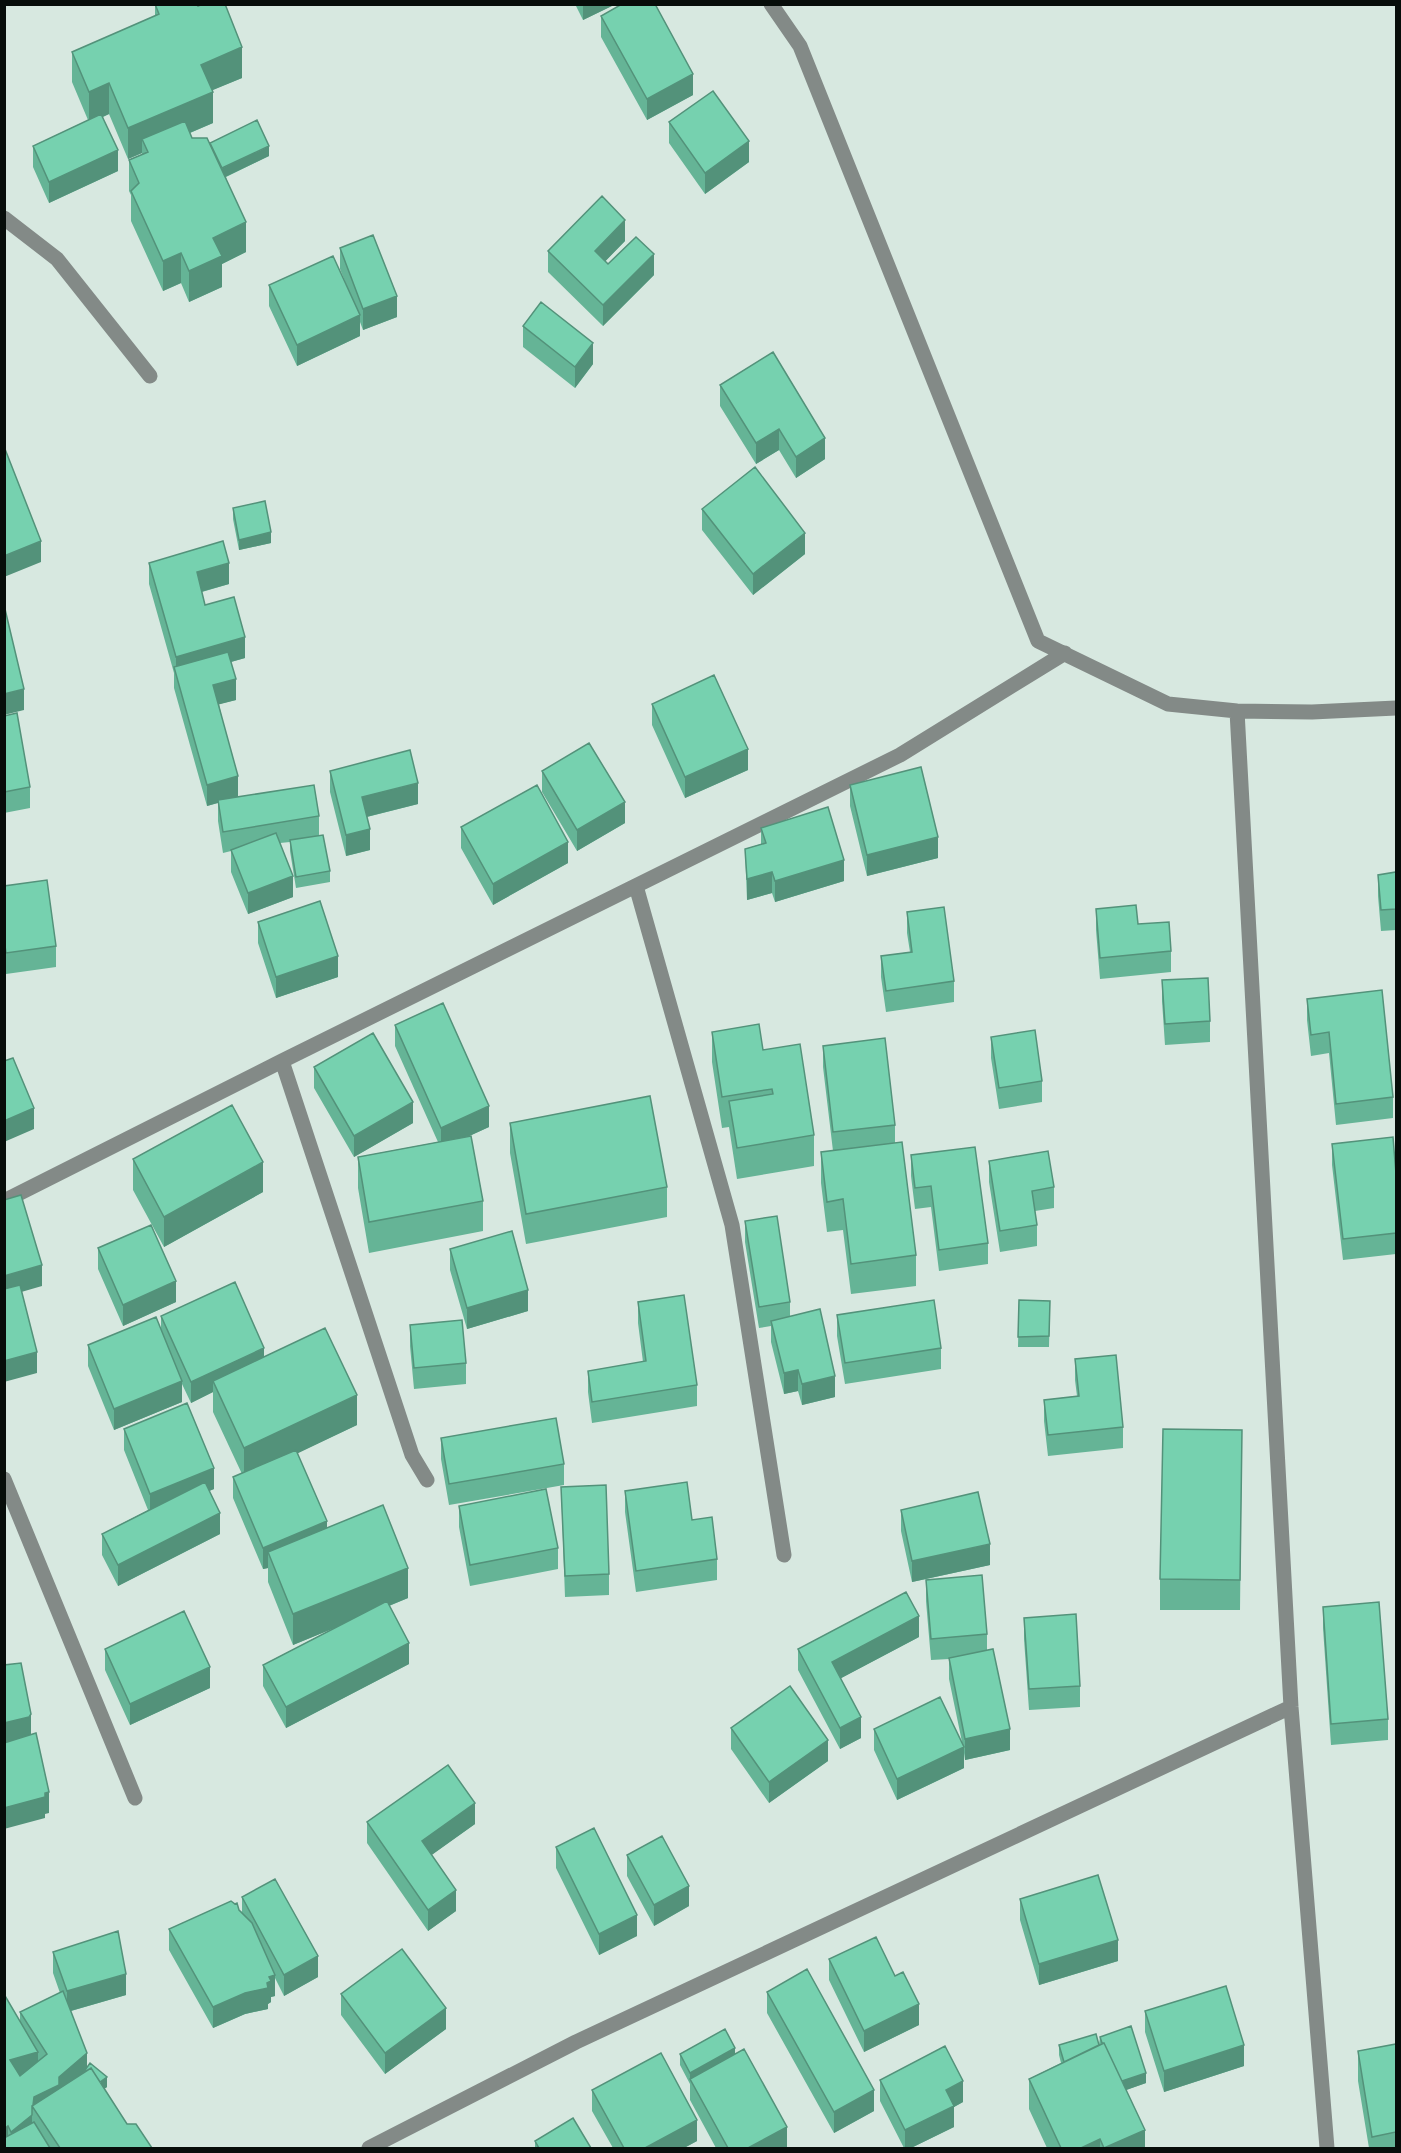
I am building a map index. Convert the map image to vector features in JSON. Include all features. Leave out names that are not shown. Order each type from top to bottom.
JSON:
[{"type":"street","points":[[771,4],[800,46],[1038,641],[1168,704],[1237,711],[1311,712],[1396,708]]},
{"type":"street","points":[[4,218],[57,259],[150,376]]},
{"type":"street","points":[[4,1201],[900,755],[1065,653]]},
{"type":"street","points":[[1237,711],[1291,1707],[1327,2148]]},
{"type":"street","points":[[636,886],[732,1225],[784,1556]]},
{"type":"street","points":[[282,1061],[412,1455],[427,1480]]},
{"type":"street","points":[[4,1479],[135,1798]]},
{"type":"street","points":[[369,2148],[576,2042],[1291,1707]]},
{"type":"building","points":[[155,4],[196,4],[198,6],[225,4],[242,47],[201,65],[213,92],[128,128],[109,83],[89,92],[72,52],[159,14]]},
{"type":"building","points":[[622,4],[655,4],[693,74],[647,99],[601,16]]},
{"type":"building","points":[[713,91],[749,141],[705,173],[669,122]]},
{"type":"building","points":[[101,114],[118,150],[49,182],[33,146]]},
{"type":"building","points":[[257,120],[269,146],[222,168],[210,143]]},
{"type":"building","points":[[185,121],[192,138],[207,138],[246,222],[213,238],[222,256],[189,271],[181,253],[163,261],[131,191],[139,183],[129,160],[148,152],[142,139]]},
{"type":"building","points":[[602,196],[625,220],[595,251],[608,264],[636,237],[654,254],[603,305],[548,251]]},
{"type":"building","points":[[373,235],[397,296],[363,309],[340,248]]},
{"type":"building","points":[[333,256],[360,315],[297,345],[269,285]]},
{"type":"building","points":[[541,302],[593,343],[575,367],[523,326]]},
{"type":"building","points":[[773,352],[825,438],[796,457],[779,429],[756,443],[720,385]]},
{"type":"building","points":[[4,450],[41,541],[4,556]]},
{"type":"building","points":[[755,467],[805,533],[753,574],[702,509]]},
{"type":"building","points":[[265,501],[271,532],[239,540],[233,508]]},
{"type":"building","points":[[223,541],[229,563],[197,572],[205,605],[234,597],[245,637],[176,657],[149,563]]},
{"type":"building","points":[[4,609],[24,689],[4,694]]},
{"type":"building","points":[[228,652],[236,679],[213,685],[238,776],[207,785],[174,667]]},
{"type":"building","points":[[714,675],[748,749],[685,777],[652,704]]},
{"type":"building","points":[[17,713],[30,787],[4,792],[4,716]]},
{"type":"building","points":[[589,743],[625,802],[577,830],[542,771]]},
{"type":"building","points":[[410,750],[418,783],[362,797],[370,829],[346,835],[330,771]]},
{"type":"building","points":[[921,767],[938,837],[867,855],[850,785]]},
{"type":"building","points":[[314,785],[319,816],[223,832],[218,800]]},
{"type":"building","points":[[537,785],[568,842],[493,884],[461,827]]},
{"type":"building","points":[[828,807],[844,860],[775,881],[772,872],[747,879],[745,849],[766,843],[761,828]]},
{"type":"building","points":[[276,833],[293,876],[248,893],[231,850]]},
{"type":"building","points":[[323,835],[330,871],[296,877],[290,840]]},
{"type":"building","points":[[1396,872],[1396,909],[1381,910],[1378,875]]},
{"type":"building","points":[[47,880],[56,946],[6,953],[4,886]]},
{"type":"building","points":[[320,901],[338,956],[276,977],[258,922]]},
{"type":"building","points":[[1136,905],[1138,924],[1169,922],[1171,951],[1100,958],[1096,909]]},
{"type":"building","points":[[944,907],[954,981],[886,991],[881,956],[912,952],[907,912]]},
{"type":"building","points":[[1208,978],[1210,1021],[1165,1024],[1162,980]]},
{"type":"building","points":[[1382,990],[1393,1097],[1336,1104],[1329,1032],[1311,1035],[1307,999]]},
{"type":"building","points":[[443,1003],[489,1106],[441,1128],[395,1025]]},
{"type":"building","points":[[759,1024],[763,1050],[800,1044],[814,1135],[737,1148],[729,1101],[773,1094],[772,1089],[722,1097],[712,1032]]},
{"type":"building","points":[[1035,1030],[1042,1081],[999,1088],[991,1037]]},
{"type":"building","points":[[373,1033],[413,1102],[354,1136],[314,1067]]},
{"type":"building","points":[[885,1038],[895,1125],[833,1132],[823,1046]]},
{"type":"building","points":[[13,1058],[34,1108],[4,1121],[4,1061]]},
{"type":"building","points":[[650,1096],[667,1187],[526,1214],[510,1123]]},
{"type":"building","points":[[232,1105],[263,1162],[164,1217],[133,1159]]},
{"type":"building","points":[[471,1136],[483,1201],[369,1222],[358,1157]]},
{"type":"building","points":[[1393,1137],[1396,1174],[1396,1233],[1343,1239],[1332,1144]]},
{"type":"building","points":[[902,1142],[916,1255],[851,1264],[843,1199],[827,1202],[821,1152]]},
{"type":"building","points":[[975,1147],[988,1243],[939,1250],[931,1186],[915,1188],[911,1155]]},
{"type":"building","points":[[1048,1151],[1054,1187],[1032,1191],[1037,1225],[1000,1231],[989,1161]]},
{"type":"building","points":[[21,1195],[42,1265],[4,1276],[4,1200]]},
{"type":"building","points":[[777,1216],[790,1302],[759,1307],[745,1221]]},
{"type":"building","points":[[151,1225],[176,1281],[123,1305],[98,1248]]},
{"type":"building","points":[[512,1231],[528,1290],[467,1308],[450,1249]]},
{"type":"building","points":[[235,1282],[264,1348],[191,1382],[161,1316]]},
{"type":"building","points":[[20,1285],[37,1352],[4,1361],[4,1289]]},
{"type":"building","points":[[684,1295],[697,1385],[592,1402],[588,1371],[646,1361],[638,1302]]},
{"type":"building","points":[[934,1300],[941,1348],[845,1363],[837,1315]]},
{"type":"building","points":[[1019,1300],[1050,1301],[1049,1336],[1018,1337]]},
{"type":"building","points":[[820,1309],[835,1376],[802,1384],[798,1370],[784,1373],[771,1321]]},
{"type":"building","points":[[156,1317],[182,1381],[114,1409],[88,1345]]},
{"type":"building","points":[[462,1320],[466,1363],[414,1368],[410,1325]]},
{"type":"building","points":[[325,1328],[357,1395],[244,1448],[213,1381]]},
{"type":"building","points":[[1116,1355],[1123,1427],[1048,1435],[1044,1400],[1079,1396],[1075,1359]]},
{"type":"building","points":[[187,1403],[214,1468],[150,1494],[124,1429]]},
{"type":"building","points":[[556,1418],[564,1464],[449,1484],[441,1438]]},
{"type":"building","points":[[1163,1429],[1242,1430],[1240,1580],[1160,1579]]},
{"type":"building","points":[[296,1450],[327,1521],[263,1548],[233,1477]]},
{"type":"building","points":[[205,1482],[220,1513],[118,1565],[102,1534]]},
{"type":"building","points":[[687,1482],[692,1520],[712,1517],[717,1559],[636,1571],[625,1491]]},
{"type":"building","points":[[606,1485],[609,1574],[565,1576],[561,1487]]},
{"type":"building","points":[[546,1489],[558,1548],[470,1565],[459,1506]]},
{"type":"building","points":[[978,1492],[990,1544],[912,1561],[901,1510]]},
{"type":"building","points":[[383,1505],[408,1568],[293,1614],[268,1552]]},
{"type":"building","points":[[982,1575],[987,1634],[931,1639],[926,1580]]},
{"type":"building","points":[[906,1592],[919,1616],[832,1662],[861,1717],[840,1728],[798,1649]]},
{"type":"building","points":[[387,1601],[409,1643],[286,1707],[263,1665]]},
{"type":"building","points":[[1379,1602],[1388,1719],[1331,1724],[1323,1607]]},
{"type":"building","points":[[184,1611],[210,1667],[130,1704],[105,1649]]},
{"type":"building","points":[[1076,1614],[1080,1686],[1029,1689],[1024,1618]]},
{"type":"building","points":[[993,1649],[1010,1729],[965,1739],[949,1658]]},
{"type":"building","points":[[21,1663],[31,1714],[29,1717],[4,1723],[4,1665]]},
{"type":"building","points":[[790,1686],[828,1740],[769,1782],[731,1728]]},
{"type":"building","points":[[940,1697],[964,1747],[897,1779],[874,1729]]},
{"type":"building","points":[[36,1733],[49,1792],[45,1793],[45,1797],[4,1808],[4,1743]]},
{"type":"building","points":[[448,1765],[475,1803],[422,1841],[456,1890],[428,1910],[367,1822]]},
{"type":"building","points":[[594,1828],[637,1915],[599,1934],[556,1847]]},
{"type":"building","points":[[662,1836],[689,1886],[654,1905],[627,1855]]},
{"type":"building","points":[[1098,1875],[1118,1940],[1039,1964],[1020,1899]]},
{"type":"building","points":[[275,1879],[318,1956],[284,1975],[242,1897]]},
{"type":"building","points":[[231,1901],[237,1903],[239,1910],[252,1923],[275,1975],[269,1977],[271,1981],[267,1983],[268,1988],[245,1993],[213,2007],[169,1929]]},
{"type":"building","points":[[118,1931],[126,1974],[67,1991],[53,1952]]},
{"type":"building","points":[[876,1937],[895,1976],[903,1972],[919,2004],[864,2031],[829,1959]]},
{"type":"building","points":[[402,1949],[446,2008],[385,2053],[341,1994]]},
{"type":"building","points":[[807,1969],[874,2090],[834,2112],[767,1992]]},
{"type":"building","points":[[1226,1986],[1244,2045],[1164,2071],[1145,2011]]},
{"type":"building","points":[[63,1991],[87,2053],[59,2077],[59,2085],[34,2097],[32,2115],[11,2132],[8,2126],[4,2129],[4,1994],[38,2052],[10,2060],[20,2076],[47,2054],[20,2012]]},
{"type":"building","points":[[1131,2026],[1146,2073],[1122,2081],[1100,2037]]},
{"type":"building","points":[[725,2029],[735,2048],[690,2073],[680,2054]]},
{"type":"building","points":[[1096,2034],[1099,2045],[1064,2062],[1059,2045]]},
{"type":"building","points":[[1104,2043],[1145,2130],[1104,2148],[1100,2139],[1081,2148],[1061,2148],[1029,2079]]},
{"type":"building","points":[[1396,2044],[1396,2132],[1372,2137],[1358,2051]]},
{"type":"building","points":[[945,2046],[963,2081],[946,2090],[954,2106],[905,2130],[880,2080]]},
{"type":"building","points":[[744,2049],[787,2127],[748,2148],[728,2148],[690,2079]]},
{"type":"building","points":[[661,2053],[697,2120],[645,2148],[624,2148],[592,2090]]},
{"type":"building","points":[[90,2063],[107,2077],[100,2082],[91,2068],[83,2073]]},
{"type":"building","points":[[91,2068],[127,2124],[136,2124],[152,2148],[60,2148],[32,2106]]},
{"type":"building","points":[[573,2118],[591,2148],[539,2148],[535,2141]]},
{"type":"building","points":[[34,2122],[50,2148],[4,2148],[4,2138]]}]
